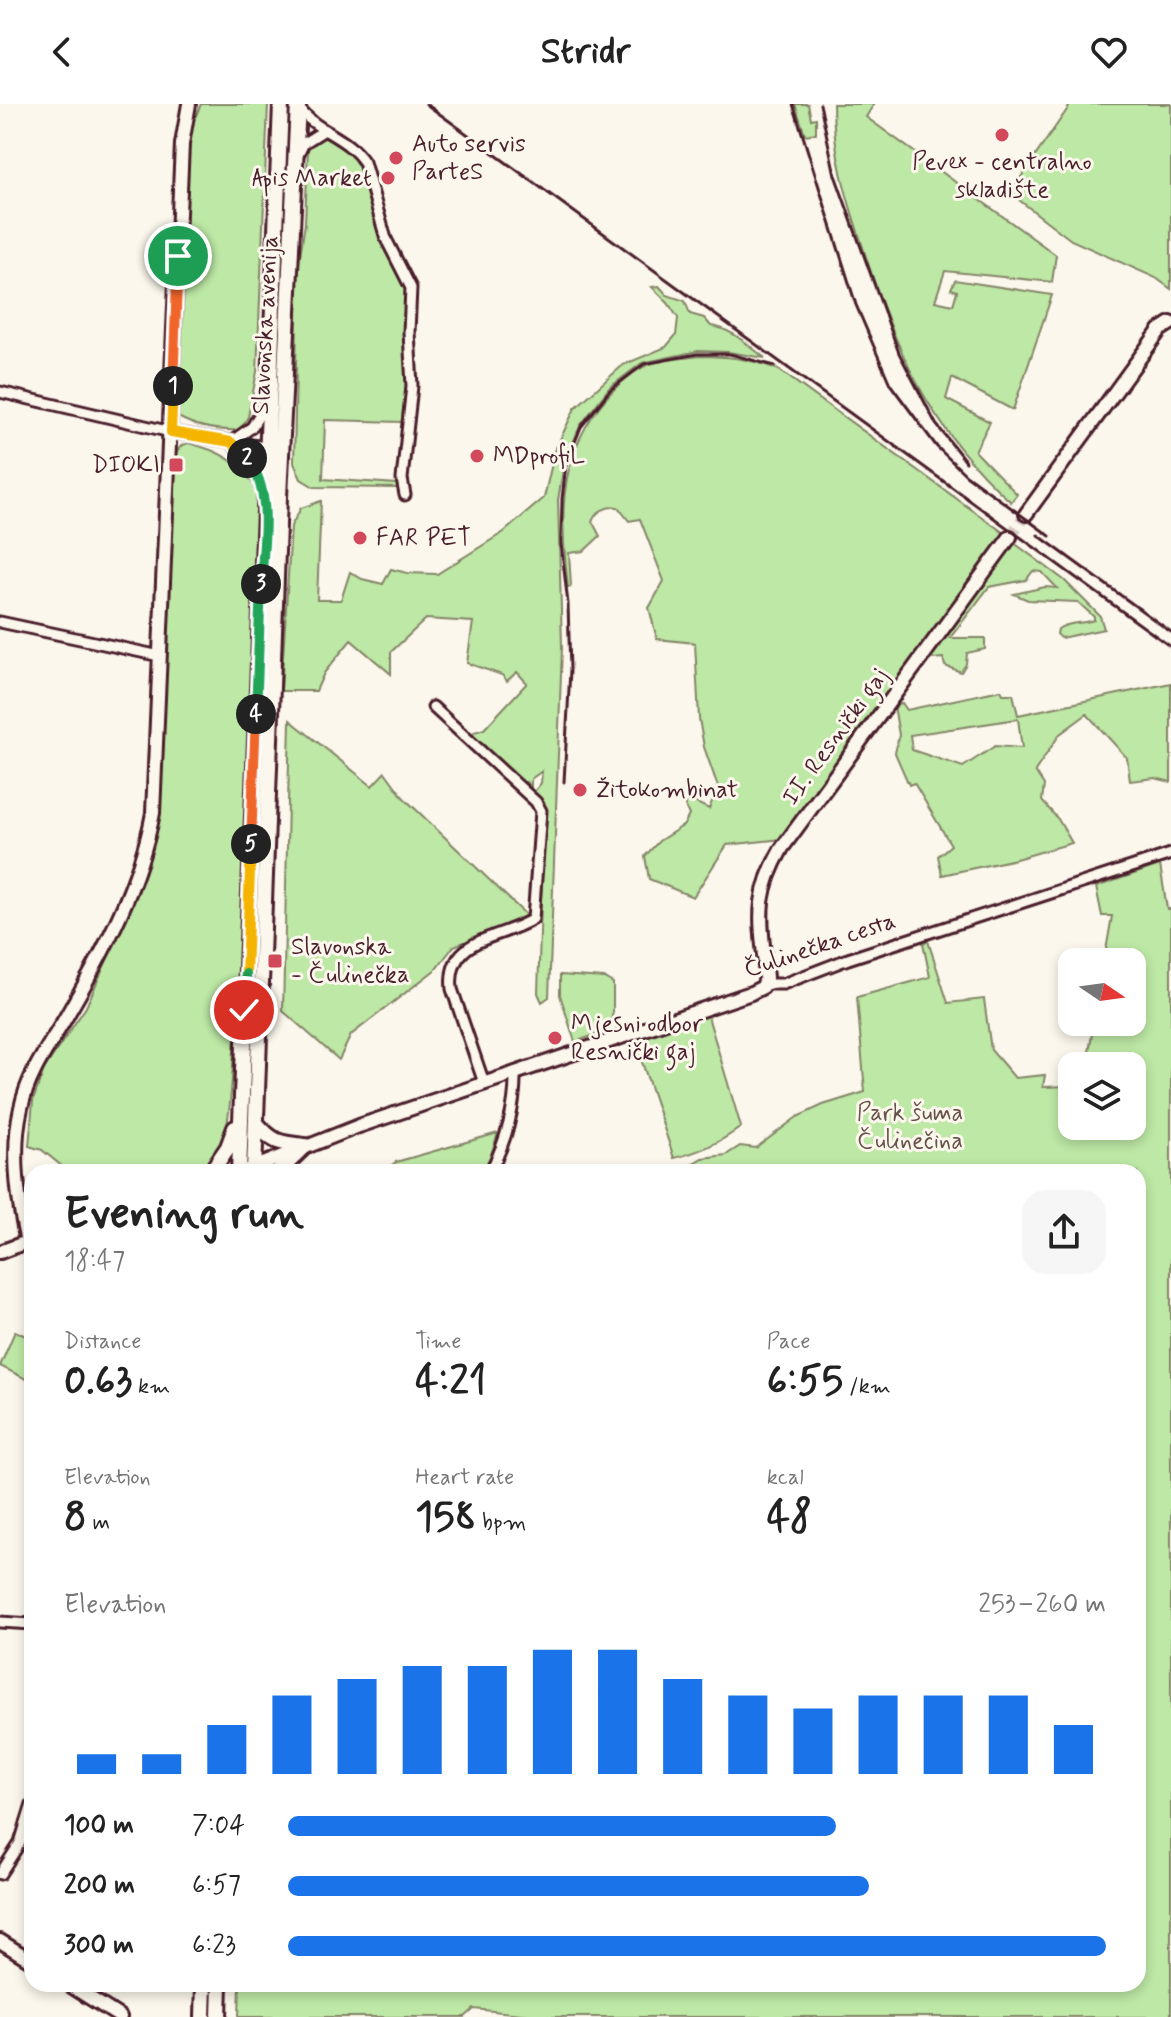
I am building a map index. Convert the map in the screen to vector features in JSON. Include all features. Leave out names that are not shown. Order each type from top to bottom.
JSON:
[{"type":"main road","name":"Slavonska avenija","points":[[247,1164],[240,1113],[264,495],[274,449],[268,400],[281,104]]},
{"type":"main road","name":"Slavonska avenija","points":[[249,1164],[256,1123],[274,449],[298,105]]},
{"type":"main road","points":[[216,1164],[228,1147],[240,1113]]},
{"type":"main road","points":[[256,1123],[268,1138],[305,1146]]},
{"type":"main road","points":[[286,1164],[305,1146]]},
{"type":"main road","points":[[202,2016],[204,1992]]},
{"type":"main road","points":[[219,2017],[220,1992]]},
{"type":"street","points":[[24,1216],[17,1155],[20,1110],[38,1059],[68,1014],[140,869],[153,813],[182,144],[189,104]]},
{"type":"street","points":[[298,105],[312,123],[349,144],[364,162],[386,239],[411,288],[409,332],[412,386],[402,479],[405,495]]},
{"type":"street","points":[[296,159],[304,143],[323,131]]},
{"type":"street","points":[[1026,514],[1160,330],[1171,323]]},
{"type":"street","name":"Slavonska avenija","points":[[0,392],[171,432],[274,449]]},
{"type":"street","name":"Slavonska avenija","points":[[231,442],[252,427],[268,400]]},
{"type":"street","name":"Slavonska avenija","points":[[231,442],[254,467],[264,495]]},
{"type":"street","name":"II. Resnički gaj","points":[[764,984],[759,915],[771,867],[1010,537]]},
{"type":"street","points":[[0,622],[160,656]]},
{"type":"street","points":[[433,707],[536,802],[541,811],[533,919],[464,949],[455,959],[450,973],[452,989],[484,1083]]},
{"type":"street","name":"Čulinečka cesta","points":[[264,1164],[305,1146],[515,1072],[751,993],[764,984],[783,984],[848,959],[1171,854]]},
{"type":"street","points":[[494,1164],[505,1140],[515,1093],[515,1072]]},
{"type":"street","points":[[0,1252],[24,1243]]},
{"type":"street","points":[[0,1622],[24,1624]]},
{"type":"street","points":[[0,1874],[20,1843],[24,1830]]},
{"type":"street","points":[[0,1941],[24,1956]]},
{"type":"street","points":[[81,1992],[120,2017]]},
{"type":"green space","points":[[201,104],[268,104],[257,372],[248,417],[240,430],[208,428],[178,417],[185,140]]},
{"type":"green space","points":[[795,104],[808,104],[811,119],[816,118],[816,133],[805,135]]},
{"type":"green space","points":[[833,104],[874,104],[866,117],[1056,255],[1052,282],[945,271],[935,301],[953,305],[957,291],[951,289],[955,280],[1052,295],[1013,410],[952,378],[946,399],[990,422],[975,451],[1017,494],[1011,502],[957,445],[917,383],[901,350],[873,279],[846,191],[835,139]]},
{"type":"green space","points":[[1071,104],[1171,104],[1171,289],[1156,278],[1071,240],[1010,193]]},
{"type":"green space","points":[[321,137],[349,153],[358,165],[381,241],[405,285],[406,296],[403,422],[325,420],[323,479],[397,484],[398,488],[314,487],[301,479],[294,463],[298,270],[305,223],[308,149],[313,141]]},
{"type":"green space","points":[[659,286],[667,295],[685,301],[690,314],[733,334],[765,358],[698,351],[642,363],[609,388],[580,426],[564,464],[558,500],[562,647],[549,997],[542,1002],[538,993],[544,812],[541,802],[533,793],[541,783],[542,771],[531,779],[531,787],[526,782],[524,784],[471,739],[474,732],[484,729],[527,683],[517,672],[507,681],[502,675],[467,663],[473,622],[426,619],[391,652],[391,674],[351,640],[324,673],[316,691],[281,691],[291,526],[301,508],[321,501],[317,600],[341,600],[350,572],[362,579],[383,584],[391,569],[437,574],[504,532],[544,498],[555,450],[575,408],[623,365],[666,347],[676,335],[678,318],[652,287]]},
{"type":"green space","points":[[699,356],[740,359],[779,370],[1004,533],[782,839],[727,845],[693,897],[649,879],[645,856],[659,841],[684,825],[689,815],[684,804],[688,799],[709,809],[718,787],[704,747],[699,719],[695,643],[657,639],[649,608],[664,581],[640,519],[629,521],[618,507],[606,508],[596,514],[592,521],[600,536],[584,551],[569,553],[571,586],[568,588],[563,516],[568,471],[575,449],[585,428],[614,389],[645,366]]},
{"type":"green space","points":[[188,443],[229,459],[258,491],[237,1023],[225,1134],[210,1164],[59,1164],[42,1150],[29,1146],[33,1101],[44,1069],[86,1007],[142,881],[159,813],[176,453]]},
{"type":"green space","points":[[1013,542],[1064,580],[1100,616],[1104,629],[1061,638],[1057,634],[1058,629],[1094,620],[1094,617],[1078,602],[1028,600],[1014,594],[1045,587],[1057,588],[1042,572],[1033,571],[1026,580],[989,587],[950,638],[985,638],[985,649],[967,653],[961,672],[945,666],[943,658],[931,659],[934,651]]},
{"type":"green space","points":[[1171,683],[1171,782],[1155,778],[1130,781],[1127,758],[1087,714],[1060,734],[1035,771],[1044,785],[1042,801],[1058,819],[1072,843],[942,875],[938,856],[951,845],[914,783],[909,785],[895,753],[899,735],[894,706],[902,703],[907,710],[1001,690],[1003,694],[1013,694],[1018,715]],"holes":[[[1018,719],[1022,748],[995,746],[963,767],[912,750],[910,735]]]},
{"type":"green space","points":[[290,720],[372,786],[385,772],[404,798],[528,917],[454,946],[436,969],[351,1035],[339,1060],[283,1011]]},
{"type":"green space","name":"Park šuma Čulinečina","points":[[1160,865],[1167,909],[1171,909],[1171,2017],[550,2017],[474,2009],[465,2017],[239,2017],[240,1992],[1146,1992],[1146,1164],[692,1164],[702,1158],[726,1155],[740,1146],[756,1148],[797,1117],[865,1092],[857,997],[930,977],[923,943],[928,941],[948,1003],[984,999],[991,1050],[1015,1078],[1045,1075],[1043,1087],[1058,1086],[1058,1140],[1146,1140],[1146,1052],[1089,1052],[1092,1036],[1146,1036],[1146,948],[1106,948],[1112,916],[1102,916],[1096,887]]},
{"type":"green space","points":[[560,975],[604,978],[613,983],[613,1012],[609,1030],[575,1042],[560,995]]},
{"type":"green space","points":[[707,1013],[741,1127],[709,1146],[674,1158],[634,1038]]},
{"type":"green space","points":[[498,1133],[486,1164],[393,1164]]},
{"type":"green space","points":[[15,1331],[24,1335],[24,1378],[0,1366]]},
{"type":"tunnel","points":[[1010,537],[1026,514]]},
{"type":"railway","points":[[426,104],[1171,647]]},
{"type":"railway","points":[[793,104],[856,305],[890,384],[937,447],[966,475],[1050,536]]},
{"type":"railway","points":[[820,104],[835,175],[899,353],[936,424],[966,462]]},
{"type":"railway","points":[[564,782],[570,670],[568,604],[561,543],[562,499],[566,464],[581,427],[610,390],[644,364],[697,354],[730,354],[775,366]]},
{"type":"railway","points":[[1038,535],[1171,632]]},
{"type":"place","name":"Pevex - centralno skladište","points":[[1002,135]]},
{"type":"place","name":"Auto servis ParteS","points":[[396,158]]},
{"type":"place","name":"Apis Market","points":[[388,178]]},
{"type":"place","name":"MDprofiL","points":[[477,456]]},
{"type":"place","name":"DIOKI","points":[[176,465]]},
{"type":"place","name":"FAR PET","points":[[360,538]]},
{"type":"place","name":"Žitokombinat","points":[[580,790]]},
{"type":"place","name":"Slavonska - Čulinečka","points":[[275,961]]},
{"type":"place","name":"Mjesni odbor Resnički gaj","points":[[555,1038]]},
{"type":"route","points":[[178,256],[171,432],[231,442],[254,467],[264,495],[244,1010]]}]
